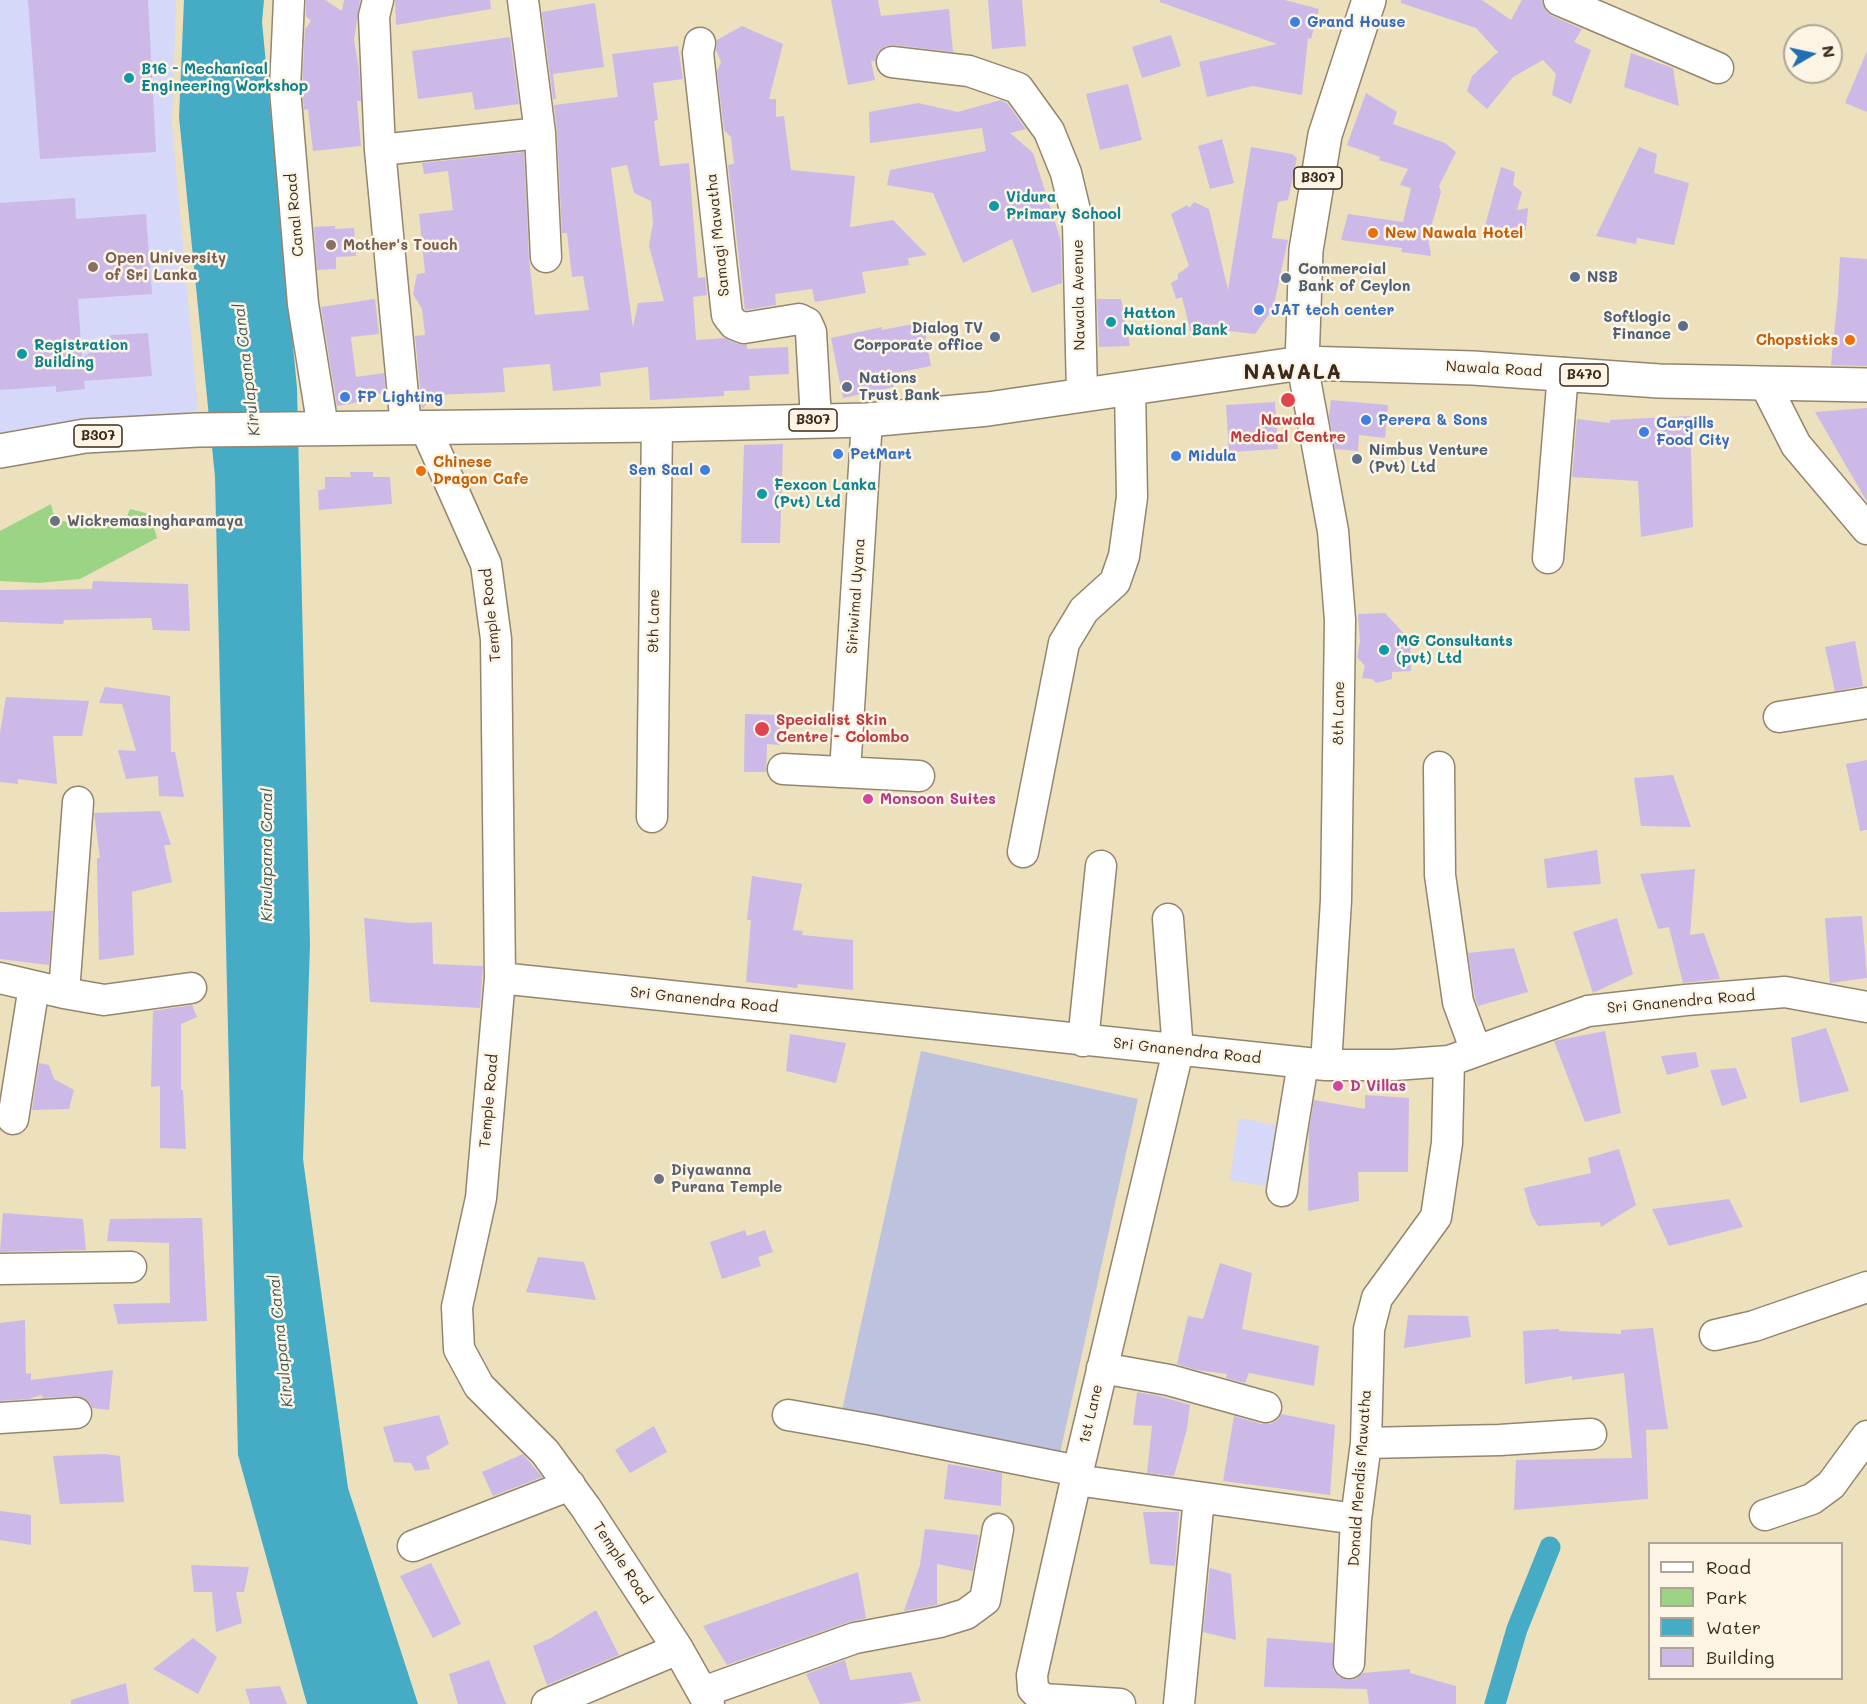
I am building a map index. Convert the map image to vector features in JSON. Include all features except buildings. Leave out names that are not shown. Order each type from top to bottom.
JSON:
[{"type":"main road","name":"B307","points":[[0,451],[85,436],[198,430],[657,425],[867,420],[988,409],[1302,363],[1306,250],[1325,135],[1369,0]]},
{"type":"main road","name":"Nawala Road","points":[[1302,363],[1563,373],[1659,381],[1867,385]]},
{"type":"street","name":"Canal Road","points":[[289,0],[285,89],[303,304],[322,428]]},
{"type":"street","name":"Temple Road","points":[[378,0],[374,16],[380,150],[416,427],[486,564],[495,628],[500,978],[481,1198],[457,1307],[459,1349],[479,1386],[545,1452],[570,1485],[678,1649],[706,1698]]},
{"type":"street","points":[[523,0],[540,134],[546,257]]},
{"type":"street","points":[[1559,0],[1718,68]]},
{"type":"street","name":"Samagi Mawatha","points":[[700,43],[698,54],[727,315],[734,324],[744,328],[799,319],[807,323],[811,332],[816,420]]},
{"type":"street","name":"Nawala Avenue","points":[[892,62],[969,71],[1018,88],[1049,131],[1066,173],[1078,223],[1082,394]]},
{"type":"street","points":[[380,150],[540,134]]},
{"type":"street","name":"8th Lane","points":[[1282,1191],[1314,1064],[1336,900],[1340,620],[1333,531],[1302,363]]},
{"type":"street","points":[[1548,558],[1563,373]]},
{"type":"street","points":[[1765,384],[1796,445],[1867,529]]},
{"type":"street","points":[[1023,852],[1064,643],[1084,610],[1115,582],[1124,556],[1132,497],[1130,388]]},
{"type":"street","name":"Siriwimal Uyana","points":[[845,772],[867,420]]},
{"type":"street","name":"9th Lane","points":[[652,816],[657,425]]},
{"type":"street","points":[[1779,717],[1867,703]]},
{"type":"street","points":[[1439,767],[1440,875],[1458,1002],[1462,1056]]},
{"type":"street","points":[[783,769],[919,776]]},
{"type":"street","points":[[64,993],[78,802]]},
{"type":"street","points":[[1083,1041],[1101,866]]},
{"type":"street","name":"1st Lane","points":[[1120,1704],[1043,1699],[1033,1689],[1032,1675],[1178,1051],[1168,919]]},
{"type":"street","points":[[0,978],[104,1000],[190,988]]},
{"type":"street","name":"Sri Gnanendra Road","points":[[500,978],[1314,1064],[1394,1065],[1462,1056],[1588,1011],[1785,992],[1867,1007]]},
{"type":"street","points":[[14,1119],[34,986]]},
{"type":"street","name":"Donald Mendis Mawatha","points":[[1349,1663],[1356,1519],[1366,1443],[1369,1329],[1377,1298],[1436,1217],[1462,1056]]},
{"type":"street","points":[[0,1269],[131,1267]]},
{"type":"street","points":[[1715,1335],[1754,1326],[1867,1287]]},
{"type":"street","points":[[1102,1368],[1169,1380],[1266,1407]]},
{"type":"street","points":[[0,1418],[76,1413]]},
{"type":"street","points":[[788,1415],[873,1430],[1077,1476],[1199,1498],[1356,1519]]},
{"type":"street","points":[[1366,1443],[1500,1440],[1591,1434]]},
{"type":"street","points":[[1766,1515],[1812,1499],[1831,1485],[1867,1436]]},
{"type":"street","points":[[413,1546],[570,1485]]},
{"type":"street","points":[[1179,1704],[1199,1498]]},
{"type":"street","points":[[706,1698],[855,1638],[940,1622],[966,1614],[985,1600],[998,1529]]},
{"type":"street","points":[[547,1704],[678,1649]]},
{"type":"shaded area","name":"Open University of Sri Lanka","points":[[0,0],[176,0],[172,125],[198,410],[175,416],[0,441]]},
{"type":"shaded area","points":[[921,1051],[1138,1099],[1059,1458],[842,1410]]},
{"type":"shaded area","points":[[1239,1118],[1286,1127],[1277,1188],[1230,1180]]},
{"type":"green space","points":[[51,504],[55,521],[124,524],[130,509],[150,514],[157,538],[80,579],[39,583],[0,581],[0,531]]},
{"type":"water","name":"Kirulapana Canal","points":[[184,0],[264,0],[262,22],[297,388],[310,944],[303,1159],[348,1488],[418,1704],[307,1704],[238,1455],[215,477],[179,117]]},
{"type":"waterway","points":[[1495,1704],[1517,1629],[1550,1547]]},
{"type":"place","name":"Grand House","points":[[1295,22]]},
{"type":"place","name":"B16 - Mechanical Engineering Workshop","points":[[129,78]]},
{"type":"place","name":"Vidura Primary School","points":[[994,206]]},
{"type":"place","name":"New Nawala Hotel","points":[[1373,233]]},
{"type":"place","name":"Mother's Touch","points":[[331,245]]},
{"type":"place","name":"Open University of Sri Lanka","points":[[93,267]]},
{"type":"place","name":"NSB","points":[[1575,277]]},
{"type":"place","name":"Commercial Bank of Ceylon","points":[[1286,278]]},
{"type":"place","name":"JAT tech center","points":[[1259,310]]},
{"type":"place","name":"Hatton National Bank","points":[[1111,322]]},
{"type":"place","name":"Softlogic Finance","points":[[1683,326]]},
{"type":"place","name":"Dialog TV Corporate office","points":[[995,337]]},
{"type":"place","name":"Chopsticks","points":[[1850,340]]},
{"type":"place","name":"Registration Building","points":[[22,354]]},
{"type":"place","name":"Nations Trust Bank","points":[[847,387]]},
{"type":"place","name":"FP Lighting","points":[[345,397]]},
{"type":"place","name":"Nawala Medical Centre","points":[[1288,400]]},
{"type":"place","name":"Perera & Sons","points":[[1366,420]]},
{"type":"place","name":"Cargills Food City","points":[[1644,432]]},
{"type":"place","name":"PetMart","points":[[838,454]]},
{"type":"place","name":"Midula","points":[[1176,456]]},
{"type":"place","name":"Nimbus Venture (Pvt) Ltd","points":[[1357,459]]},
{"type":"place","name":"Sen Saal","points":[[705,470]]},
{"type":"place","name":"Chinese Dragon Cafe","points":[[421,471]]},
{"type":"place","name":"Fexcon Lanka (Pvt) Ltd","points":[[762,494]]},
{"type":"place","name":"Wickremasingharamaya","points":[[55,521]]},
{"type":"place","name":"MG Consultants (pvt) Ltd","points":[[1384,650]]},
{"type":"place","name":"Specialist Skin Centre - Colombo","points":[[762,729]]},
{"type":"place","name":"Monsoon Suites","points":[[868,799]]},
{"type":"place","name":"D Villas","points":[[1338,1086]]},
{"type":"place","name":"Diyawanna Purana Temple","points":[[659,1179]]},
{"type":"district","name":"NAWALA","points":[[1293,373]]}]
